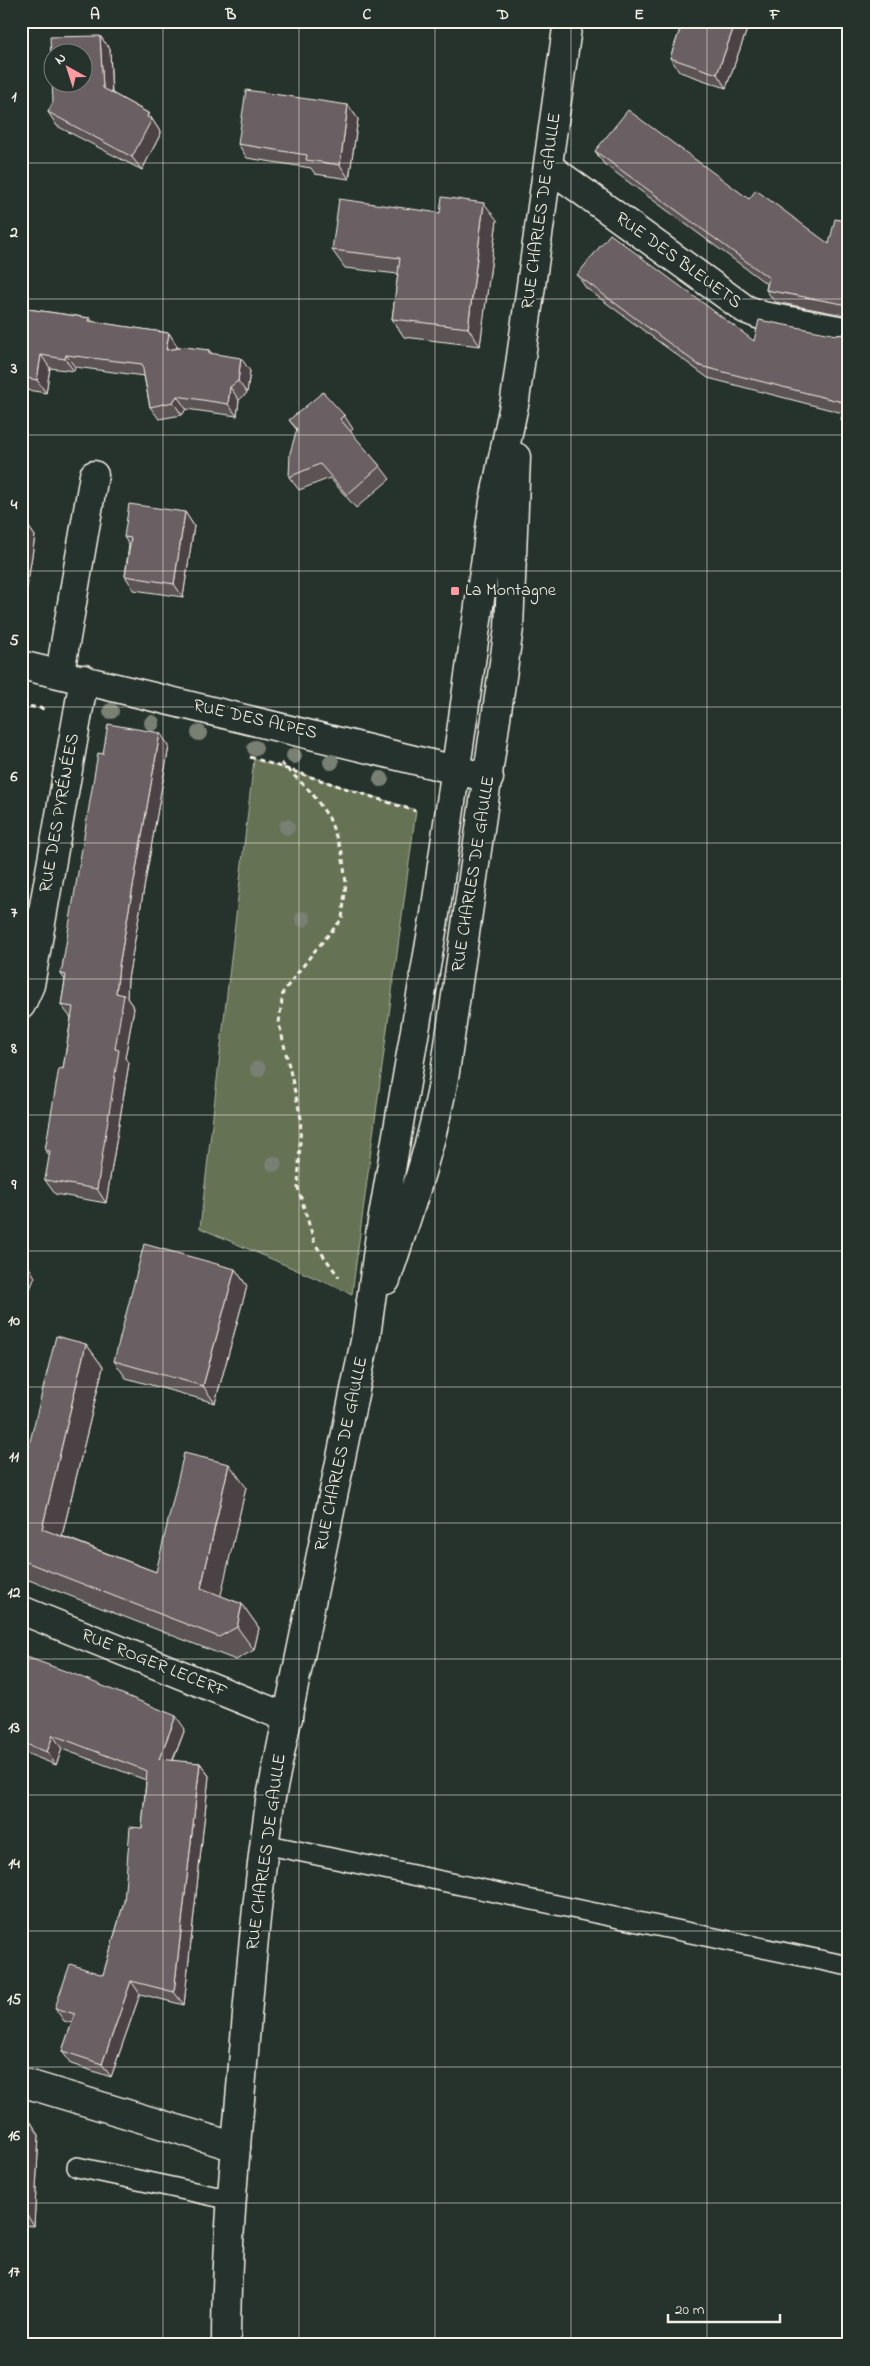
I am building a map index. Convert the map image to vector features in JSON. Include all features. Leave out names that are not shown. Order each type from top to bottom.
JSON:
[{"type":"street","name":"RUE CHARLES DE GAULLE","points":[[226,2345],[236,2147],[264,1844],[366,1336],[381,1228],[418,1020],[449,822],[494,501],[515,400],[568,21]]},
{"type":"street","name":"RUE DES BLEUETS","points":[[549,167],[745,310],[763,316],[849,332]]},
{"type":"street","name":"RUE CHARLES DE GAULLE","points":[[366,1336],[422,1176],[440,1102],[489,778],[512,600],[516,484],[515,400]]},
{"type":"street","name":"RUE DES PYRÉNÉES","points":[[21,1005],[30,984],[77,714],[72,676],[94,476]]},
{"type":"street","name":"RUE DES ALPES","points":[[21,665],[489,778]]},
{"type":"street","name":"RUE ROGER LECERF","points":[[21,1610],[288,1718]]},
{"type":"street","points":[[21,2082],[236,2147]]},
{"type":"lane","points":[[264,1844],[849,1966]]},
{"type":"lane","points":[[77,2167],[232,2200]]},
{"type":"path","points":[[21,705],[77,714]]},
{"type":"path","points":[[243,755],[449,822]]},
{"type":"path","points":[[281,762],[312,793],[329,818],[342,852],[346,883],[342,919],[312,953],[284,992],[279,1023],[301,1118],[298,1188],[315,1244],[342,1280]]},
{"type":"green space","points":[[254,759],[416,810],[352,1294],[200,1228]]},
{"type":"building","points":[[683,21],[736,21],[717,74],[670,58]]},
{"type":"building","points":[[100,36],[103,88],[148,113],[147,117],[152,119],[132,157],[48,112],[53,102],[52,92],[92,92],[92,42],[50,42],[50,37]]},
{"type":"building","points":[[246,90],[348,105],[340,165],[306,160],[307,155],[238,144]]},
{"type":"building","points":[[628,110],[749,199],[756,190],[829,244],[835,219],[849,222],[849,307],[843,304],[766,290],[769,278],[595,151]]},
{"type":"building","points":[[442,197],[484,203],[468,328],[392,319],[400,258],[332,250],[339,199],[440,213]]},
{"type":"building","points":[[610,234],[754,341],[759,320],[837,335],[846,334],[849,331],[849,421],[841,419],[846,403],[700,366],[577,275]]},
{"type":"building","points":[[21,308],[90,318],[89,321],[169,333],[166,350],[185,347],[209,350],[209,353],[241,358],[238,381],[230,387],[228,404],[177,396],[173,402],[150,407],[142,364],[66,355],[65,359],[41,355],[37,380],[21,377]]},
{"type":"building","points":[[323,392],[344,415],[340,419],[380,466],[347,495],[320,464],[289,477],[290,453],[297,429],[289,420]]},
{"type":"building","points":[[129,504],[185,512],[174,584],[125,576],[131,538],[124,537]]},
{"type":"building","points":[[21,522],[26,523],[21,554]]},
{"type":"building","points":[[108,724],[160,733],[119,966],[116,993],[124,995],[115,1049],[119,1050],[97,1189],[45,1180],[50,1151],[45,1150],[59,1068],[63,1069],[73,1007],[61,1005],[66,975],[61,974],[98,753],[103,754]]},
{"type":"building","points":[[144,1244],[235,1269],[203,1386],[114,1361]]},
{"type":"building","points":[[21,1261],[26,1263],[21,1274]]},
{"type":"building","points":[[56,1336],[86,1344],[42,1529],[156,1572],[184,1453],[229,1464],[201,1588],[242,1604],[237,1627],[219,1637],[21,1560],[21,1478]]},
{"type":"building","points":[[21,1655],[76,1675],[176,1716],[159,1759],[200,1763],[174,1992],[131,1981],[102,2064],[62,2051],[75,2014],[55,2008],[70,1964],[103,1975],[124,1902],[130,1827],[142,1828],[147,1771],[53,1735],[47,1752],[21,1742]]},
{"type":"building","points":[[21,2121],[30,2121],[25,2212],[21,2212]]},
{"type":"place","name":"La Montagne","points":[[455,591]]}]
